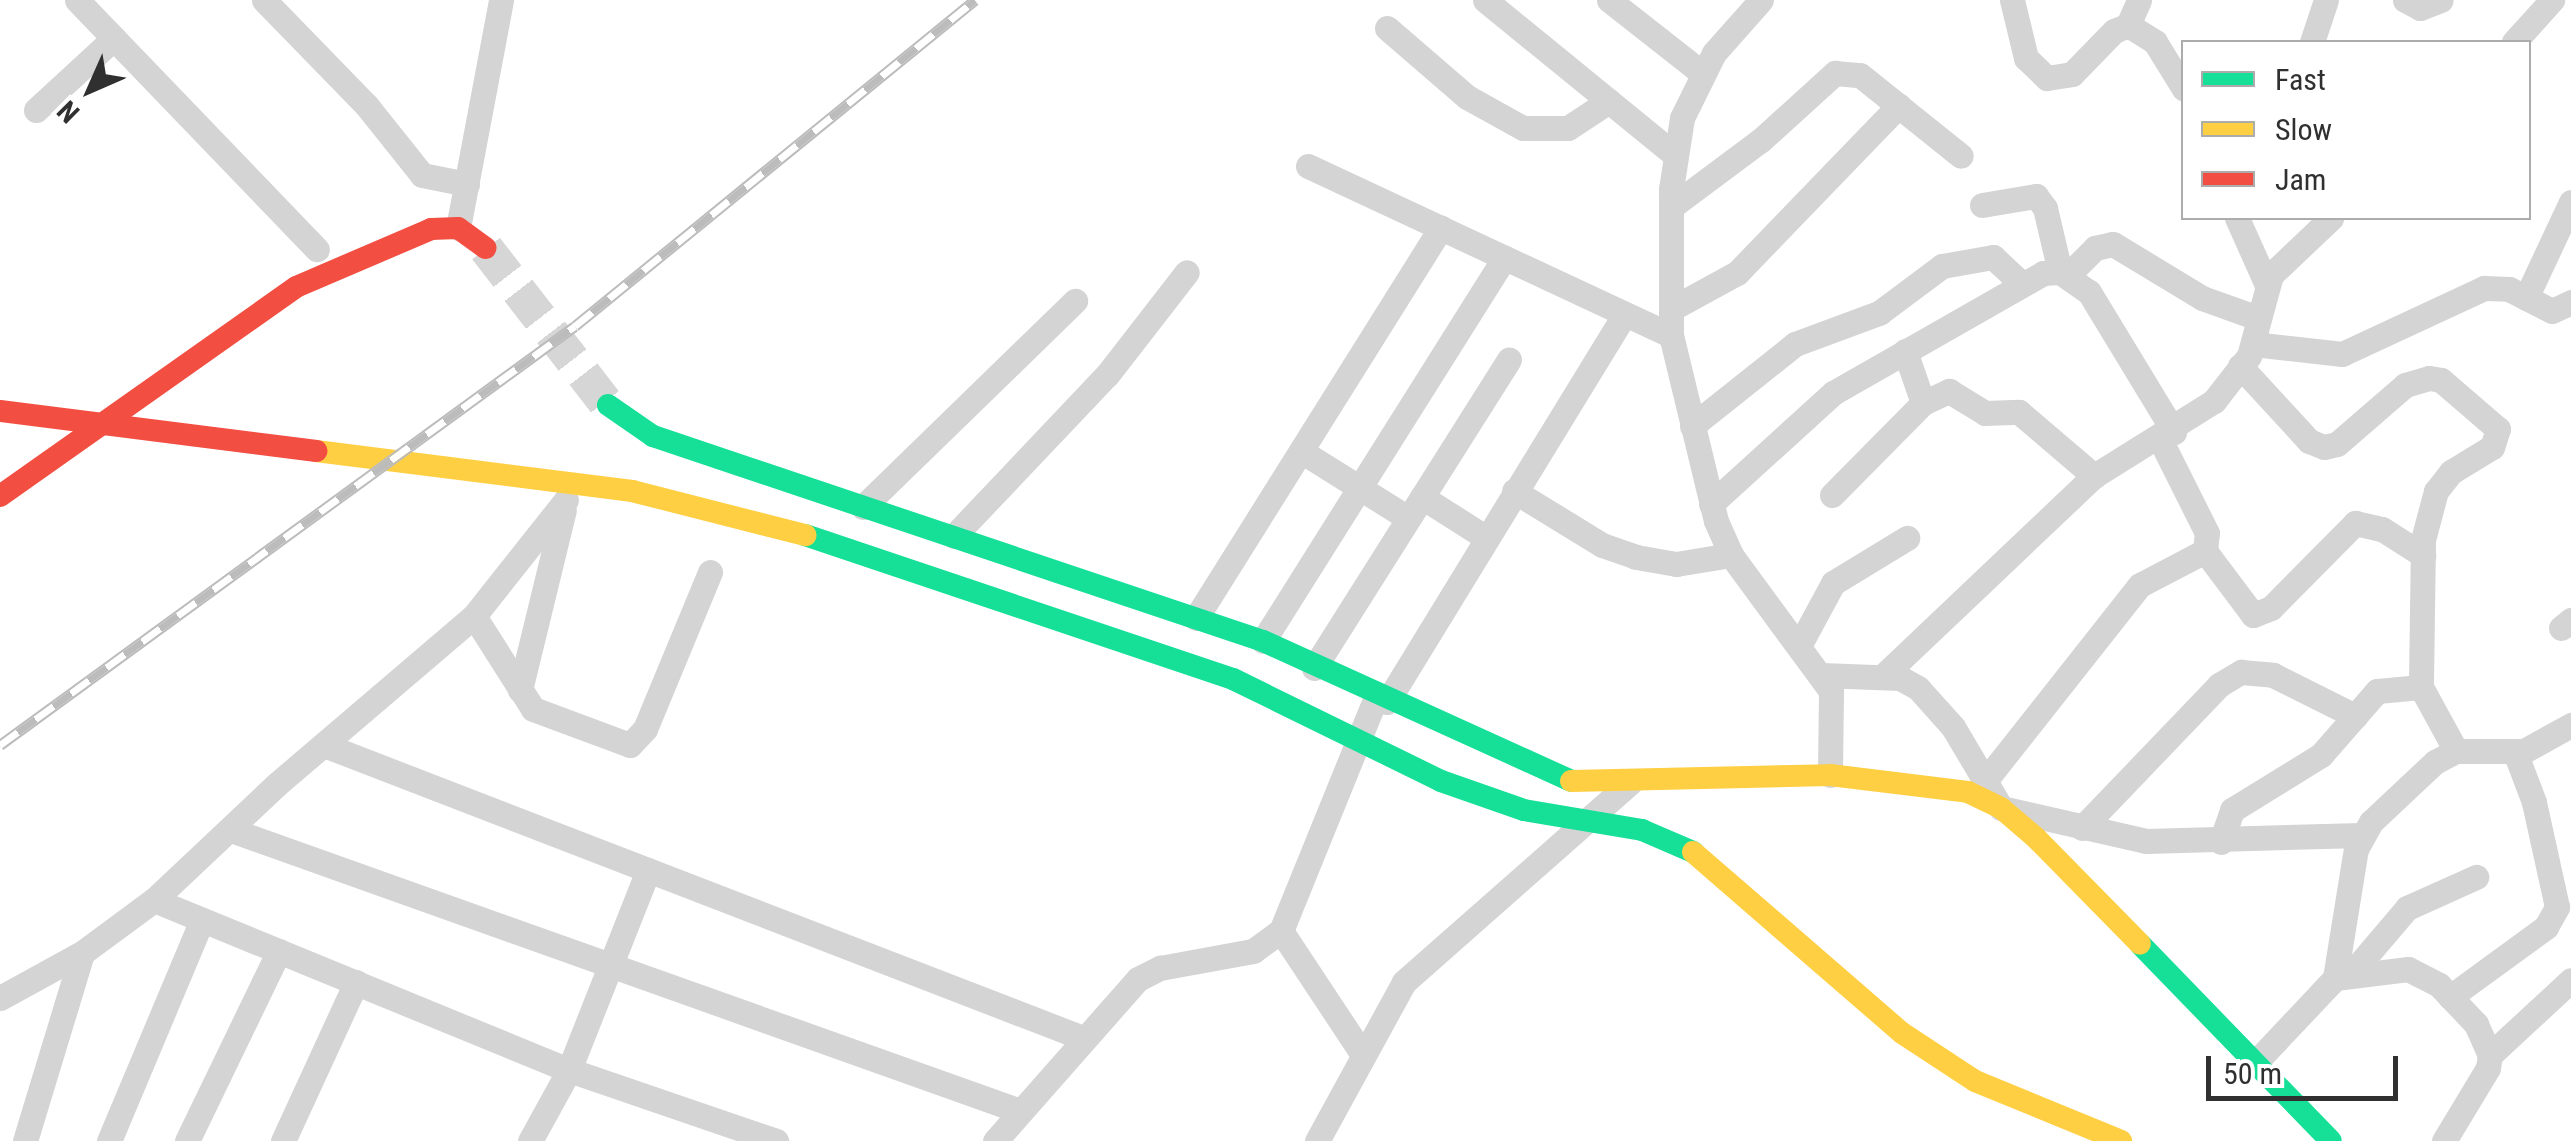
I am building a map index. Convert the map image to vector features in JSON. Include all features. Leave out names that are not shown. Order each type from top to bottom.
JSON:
[{"type":"street","points":[[78,0],[318,249]]},
{"type":"street","points":[[264,0],[368,106],[422,175],[467,184]]},
{"type":"street","points":[[458,228],[501,0]]},
{"type":"street","points":[[1485,0],[1675,155]]},
{"type":"street","points":[[1610,0],[1702,72]]},
{"type":"street","points":[[2012,0],[2026,58],[2047,78],[2072,74],[2114,31],[2128,25],[2139,0]]},
{"type":"street","points":[[2313,40],[2326,0]]},
{"type":"street","points":[[2405,0],[2429,8],[2441,0]]},
{"type":"street","points":[[2516,40],[2552,0]]},
{"type":"street","points":[[1749,4],[1702,72],[1682,118],[1671,206],[1670,336],[1710,504],[1732,555],[1820,675],[1834,709],[1830,775]]},
{"type":"street","points":[[2128,25],[2155,42],[2181,84]]},
{"type":"street","points":[[1387,28],[1467,97],[1524,128],[1568,128],[1609,101]]},
{"type":"street","points":[[36,110],[114,38]]},
{"type":"street","points":[[1671,206],[1835,73],[1860,75],[1961,156]]},
{"type":"street","points":[[1671,308],[1736,273],[1899,104]]},
{"type":"street","points":[[1308,166],[1670,336]]},
{"type":"street","points":[[1982,205],[2036,196],[2045,208],[2064,274],[2089,292],[2167,436],[2206,533],[2205,551],[2253,615],[2272,608],[2355,522],[2382,529],[2423,554]]},
{"type":"street","points":[[2526,298],[2571,202]]},
{"type":"street","points":[[2238,220],[2266,285]]},
{"type":"street","points":[[1882,678],[2094,476],[2167,436],[2214,401],[2246,355],[2266,285],[2284,258],[2328,220]]},
{"type":"street","points":[[0,496],[296,287],[405,237],[458,228],[486,248]]},
{"type":"street","points":[[1196,618],[1441,228]]},
{"type":"street","points":[[1710,504],[1812,408],[2021,283],[2064,274],[2094,248],[2113,244],[2202,298],[2258,318]]},
{"type":"street","points":[[1692,426],[1813,333],[1879,313],[1942,266],[1993,257],[2021,283]]},
{"type":"street","points":[[1263,641],[1504,258]]},
{"type":"street","points":[[954,536],[1119,361],[1187,272]]},
{"type":"street","points":[[2246,355],[2342,354],[2484,288],[2526,298],[2552,311],[2571,302]]},
{"type":"street","points":[[862,507],[1075,301]]},
{"type":"street","points":[[995,1141],[1118,997],[1149,974],[1252,951],[1281,931],[1382,700],[1625,314]]},
{"type":"street","points":[[1905,351],[1923,403]]},
{"type":"street","points":[[2246,355],[2309,441],[2324,447],[2337,444],[2405,385],[2429,378],[2441,380],[2498,429],[2492,447],[2452,472],[2436,491],[2423,554],[2420,687],[2456,751]]},
{"type":"street","points":[[1314,668],[1510,360]]},
{"type":"street","points":[[1832,494],[1923,403],[1949,391],[1984,413],[2019,412],[2094,476]]},
{"type":"street","points":[[608,405],[653,436],[1263,641],[1382,700],[1563,780],[1630,783],[1830,775],[1934,782],[2001,808],[2146,842],[2362,835]]},
{"type":"street","points":[[0,411],[632,491],[831,542],[1136,642],[1233,678],[1441,781],[1524,810],[1642,830],[1702,856],[1766,906],[1902,1033],[1975,1081],[2058,1120],[2121,1141]]},
{"type":"street","points":[[1302,451],[1358,486],[1485,537]]},
{"type":"street","points":[[1514,491],[1602,546],[1636,556],[1676,564],[1732,555]]},
{"type":"street","points":[[0,998],[82,953],[154,900],[324,744],[474,616],[566,500],[520,690]]},
{"type":"street","points":[[1799,646],[1833,583],[1907,538]]},
{"type":"street","points":[[1985,780],[2140,586],[2205,551]]},
{"type":"street","points":[[474,616],[520,690],[549,720],[617,745],[638,740],[710,572]]},
{"type":"street","points":[[2082,828],[2220,685],[2241,672],[2274,674],[2355,716]]},
{"type":"street","points":[[1820,675],[1900,678],[1938,707],[2001,808],[2330,1141]]},
{"type":"street","points":[[2221,842],[2225,821],[2242,800],[2321,755],[2388,685],[2420,687]]},
{"type":"street","points":[[2343,976],[2362,835],[2435,762],[2456,751],[2515,752],[2571,725]]},
{"type":"street","points":[[324,744],[1082,1038]]},
{"type":"street","points":[[2450,997],[2546,927],[2557,908],[2534,802],[2515,752]]},
{"type":"street","points":[[1317,1141],[1404,982],[1430,955],[1630,783]]},
{"type":"street","points":[[232,830],[610,970],[1020,1111]]},
{"type":"street","points":[[530,1141],[569,1070],[648,870]]},
{"type":"street","points":[[2255,1064],[2407,908],[2476,877]]},
{"type":"street","points":[[154,900],[569,1070],[776,1141]]},
{"type":"street","points":[[109,1141],[202,920]]},
{"type":"street","points":[[1281,931],[1362,1055]]},
{"type":"street","points":[[187,1141],[279,951]]},
{"type":"street","points":[[25,1141],[82,953]]},
{"type":"street","points":[[2343,976],[2408,969],[2450,997],[2476,1024],[2490,1055]]},
{"type":"street","points":[[2444,1141],[2490,1055],[2571,980]]},
{"type":"street","points":[[282,1141],[356,982]]},
{"type":"tunnel","points":[[486,248],[608,405]]},
{"type":"railway","points":[[0,745],[575,326],[975,0]]},
{"type":"traffic: fast","points":[[608,405],[653,436],[1263,641],[1571,781]]},
{"type":"traffic: fast","points":[[805,535],[1233,679],[1441,781],[1524,810],[1642,830],[1693,852]]},
{"type":"traffic: fast","points":[[2140,944],[2331,1141]]},
{"type":"traffic: slow","points":[[316,451],[632,491],[805,535]]},
{"type":"traffic: slow","points":[[1571,781],[1830,775],[1968,792],[2001,808],[2036,838],[2140,944]]},
{"type":"traffic: slow","points":[[1693,852],[1902,1033],[1975,1081],[2121,1141]]},
{"type":"traffic: jam","points":[[0,496],[296,287],[431,229],[458,228],[486,248]]},
{"type":"traffic: jam","points":[[0,411],[316,451]]}]
